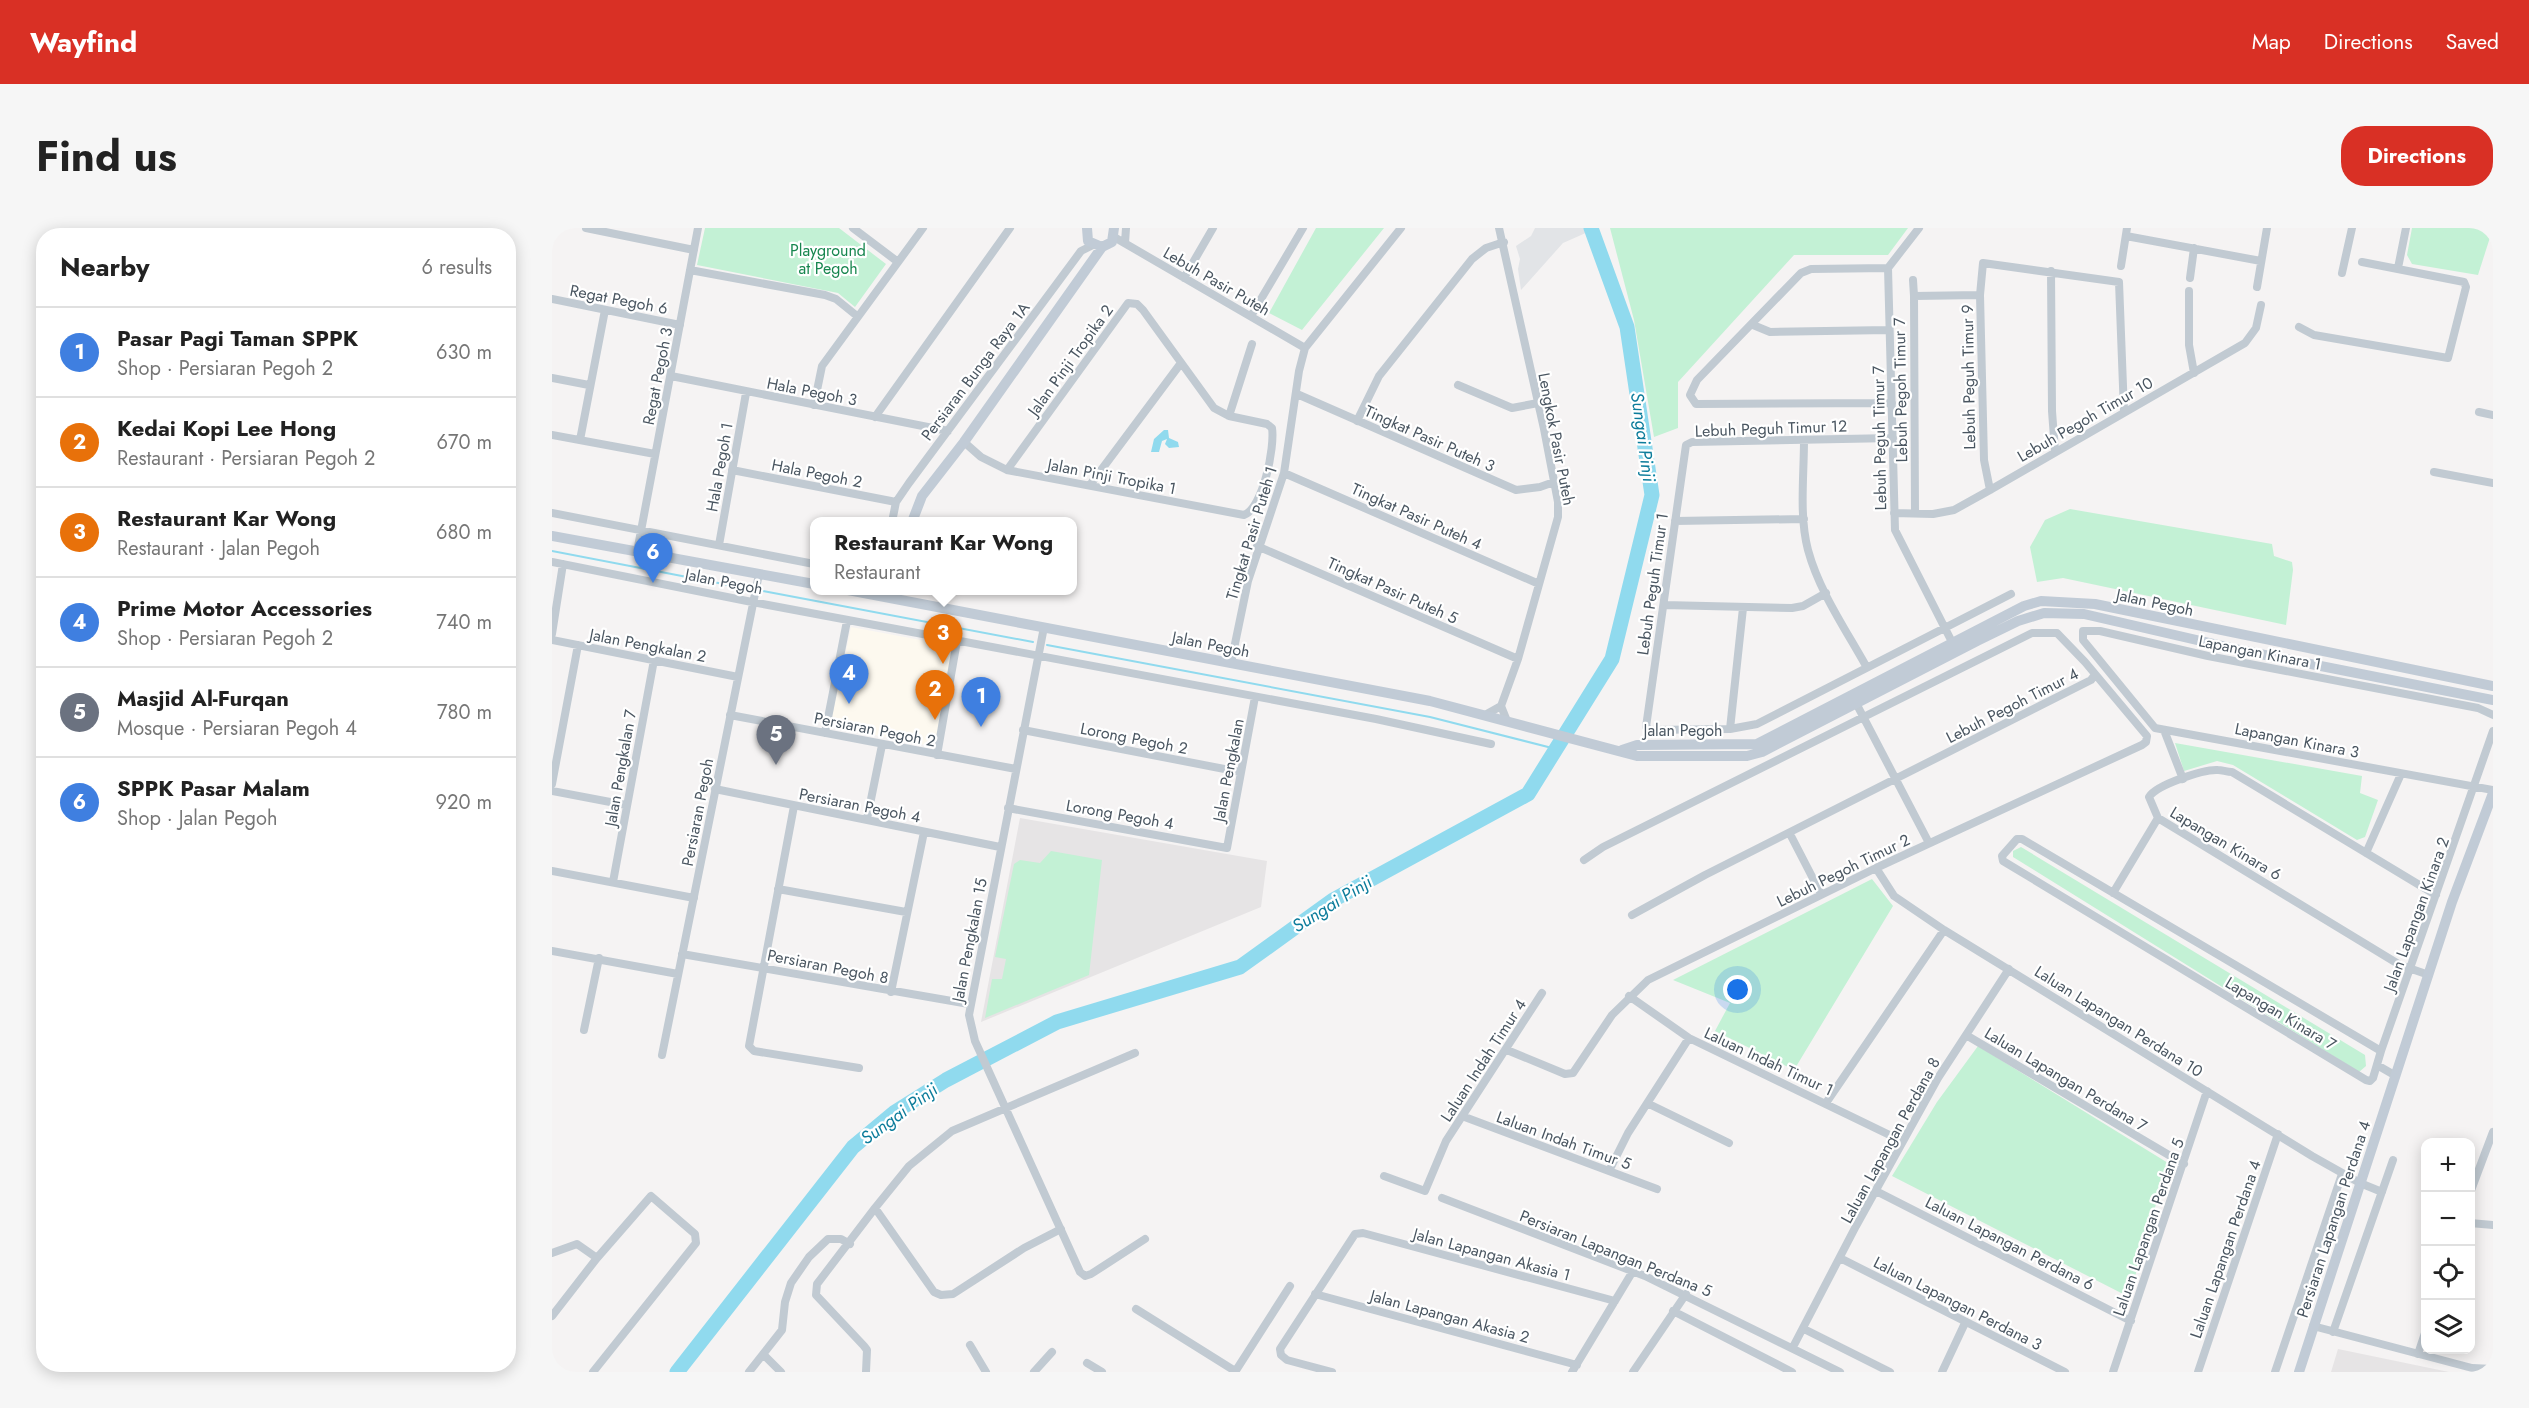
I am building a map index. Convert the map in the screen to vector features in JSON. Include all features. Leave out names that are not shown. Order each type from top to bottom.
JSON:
[{"type":"street","points":[[588,228],[694,250]]},
{"type":"street","name":"Regat Pegoh 3","points":[[637,552],[698,228]]},
{"type":"street","points":[[853,228],[898,262]]},
{"type":"street","points":[[814,405],[822,366],[923,228]]},
{"type":"street","points":[[875,417],[1010,228]]},
{"type":"street","points":[[914,517],[922,496],[964,442],[1098,256],[1097,246],[1086,235],[1087,228]]},
{"type":"street","points":[[1125,243],[1126,228]]},
{"type":"street","points":[[1184,278],[1213,228]]},
{"type":"street","points":[[1251,316],[1303,228]]},
{"type":"street","name":"Tingkat Pasir Puteh 1","points":[[1231,663],[1257,546],[1284,473],[1305,348],[1401,228]]},
{"type":"street","name":"Lengkok Pasir Puteh","points":[[1499,228],[1504,242],[1538,403],[1554,482],[1558,518],[1518,659],[1501,706]]},
{"type":"street","points":[[1890,330],[1770,332],[1753,325],[1801,273],[1811,269],[1888,268],[1919,228]]},
{"type":"street","points":[[2257,287],[2267,228]]},
{"type":"street","points":[[2342,273],[2352,228]]},
{"type":"street","points":[[2398,268],[2406,228]]},
{"type":"street","points":[[1097,246],[1112,242],[1114,232]]},
{"type":"street","name":"Lebuh Pasir Puteh","points":[[1114,232],[1125,243],[1305,348]]},
{"type":"street","points":[[2121,266],[2127,232],[2194,249],[2261,261]]},
{"type":"street","points":[[1357,421],[1378,376],[1472,259],[1486,248],[1504,242]]},
{"type":"street","name":"Persiaran Bunga Raya 1A","points":[[893,517],[896,502],[1081,251],[1097,246]]},
{"type":"street","points":[[2190,278],[2194,249]]},
{"type":"street","points":[[2299,327],[2314,334],[2448,358],[2466,287],[2459,279],[2362,262]]},
{"type":"street","name":"Lebuh Peguh Timur 9","points":[[1990,490],[1984,460],[1980,295],[1983,263],[2051,271]]},
{"type":"street","name":"Lebuh Peguh Timur 7","points":[[1888,268],[1895,530],[1953,644]]},
{"type":"street","points":[[690,270],[825,295],[857,316]]},
{"type":"street","points":[[2055,451],[2052,411],[2051,271],[2119,282],[2124,412]]},
{"type":"street","points":[[1913,280],[1914,296]]},
{"type":"street","points":[[2189,291],[2189,345],[2194,373]]},
{"type":"street","name":"Lebuh Pegoh Timur 7","points":[[1915,513],[1914,296],[1980,295]]},
{"type":"street","name":"Regat Pegoh 6","points":[[552,299],[680,325]]},
{"type":"street","name":"Jalan Pinji Tropika 2","points":[[1007,470],[1128,303],[1137,304],[1143,310],[1181,363]]},
{"type":"street","name":"Lebuh Pegoh Timur 10","points":[[1894,513],[1954,510],[1990,490],[2245,344],[2256,328],[2261,305]]},
{"type":"street","points":[[579,440],[605,310]]},
{"type":"street","name":"Lebuh Peguh Timur 12","points":[[1753,325],[1696,380],[1690,395],[1696,404],[1892,403]]},
{"type":"street","points":[[1090,485],[1181,363],[1214,408],[1229,416],[1252,344]]},
{"type":"street","name":"Hala Pegoh 3","points":[[671,376],[746,393],[948,431]]},
{"type":"street","points":[[552,378],[590,385]]},
{"type":"street","points":[[1458,386],[1512,408],[1538,403]]},
{"type":"street","name":"Hala Pegoh 1","points":[[719,545],[746,393]]},
{"type":"street","name":"Tingkat Pasir Puteh 3","points":[[1297,394],[1516,490],[1540,487],[1554,482]]},
{"type":"street","points":[[2479,412],[2493,415]]},
{"type":"street","name":"Jalan Pinji Tropika 1","points":[[964,442],[981,457],[1007,470],[1244,515],[1249,513],[1257,501],[1270,462],[1272,428],[1267,424],[1229,416]]},
{"type":"street","points":[[552,435],[656,454]]},
{"type":"street","name":"Lebuh Peguh Timur 12","points":[[1686,445],[1692,442],[1893,438]]},
{"type":"street","points":[[1804,440],[1804,519],[1809,551],[1826,593],[1866,666]]},
{"type":"street","name":"Lebuh Peguh Timur 1","points":[[1686,445],[1646,727],[1650,730],[1730,729]]},
{"type":"street","name":"Hala Pegoh 2","points":[[732,470],[896,502]]},
{"type":"street","points":[[2434,472],[2493,483]]},
{"type":"street","name":"Tingkat Pasir Puteh 4","points":[[1284,473],[1539,584]]},
{"type":"street","points":[[552,513],[810,563]]},
{"type":"street","points":[[1674,521],[1804,519]]},
{"type":"street","name":"Jalan Pegoh","points":[[552,536],[810,583]]},
{"type":"street","name":"Tingkat Pasir Puteh 5","points":[[1257,546],[1518,659]]},
{"type":"street","name":"Jalan Pegoh","points":[[552,562],[752,603],[1423,728],[1491,744]]},
{"type":"street","points":[[552,634],[563,564]]},
{"type":"street","name":"Persiaran Pegoh","points":[[662,1055],[759,574]]},
{"type":"street","points":[[1664,605],[1743,608],[1803,606],[1826,593]]},
{"type":"street","points":[[1743,608],[1730,729],[1758,724],[1866,666],[2011,594]]},
{"type":"street","name":"Jalan Pegoh","points":[[873,595],[898,595],[916,603],[1430,701],[1622,750],[1637,745],[1757,744],[2024,606],[2041,601],[2079,602],[2493,686]]},
{"type":"street","points":[[909,595],[916,603]]},
{"type":"street","points":[[1622,750],[1636,756],[1747,756],[1762,752],[1977,641],[2031,616],[2044,613],[2084,614],[2240,650],[2493,700]]},
{"type":"street","points":[[825,733],[847,621]]},
{"type":"street","name":"Jalan Pengkalan 15","points":[[1044,627],[969,1004],[975,1041],[1080,1272],[1085,1276],[1144,1239]]},
{"type":"street","name":"Lebuh Pegoh Timur 4","points":[[1584,860],[1603,847],[2032,633],[2047,631],[2056,633],[2094,676],[2091,680],[1705,875],[1632,915]]},
{"type":"street","name":"Lapangan Kinara 1","points":[[2164,730],[2156,728],[2083,640],[2083,631],[2100,631],[2208,656],[2478,708],[2493,715]]},
{"type":"street","name":"Jalan Pengkalan 2","points":[[552,640],[738,677]]},
{"type":"street","points":[[937,755],[957,641]]},
{"type":"street","points":[[1941,659],[1953,644],[1977,641]]},
{"type":"street","points":[[552,784],[578,645]]},
{"type":"street","name":"Jalan Pengkalan 7","points":[[613,882],[654,660]]},
{"type":"street","name":"Lebuh Pegoh Timur 2","points":[[1507,1050],[1565,1074],[1572,1074],[1629,996],[1648,980],[1821,894],[2146,742],[2147,736],[2094,676]]},
{"type":"street","points":[[1856,703],[1860,694],[1871,684]]},
{"type":"street","name":"Jalan Pengkalan","points":[[1227,848],[1255,697]]},
{"type":"street","points":[[1828,706],[1845,702],[1856,703]]},
{"type":"street","points":[[1856,703],[1929,843]]},
{"type":"street","points":[[1485,715],[1501,706],[1509,721]]},
{"type":"street","name":"Persiaran Pegoh 2","points":[[730,715],[1016,768]]},
{"type":"street","name":"Lorong Pegoh 2","points":[[1023,730],[1240,772]]},
{"type":"street","points":[[2164,730],[2183,778]]},
{"type":"street","name":"Lapangan Kinara 3","points":[[2164,730],[2493,791]]},
{"type":"street","points":[[2476,787],[2493,731]]},
{"type":"street","points":[[867,819],[882,744]]},
{"type":"street","name":"Lapangan Kinara 6","points":[[2429,975],[2408,968],[2158,818],[2150,804],[2150,793],[2183,778],[2217,769],[2232,772],[2436,895]]},
{"type":"street","points":[[2367,853],[2401,774]]},
{"type":"street","name":"Jalan Lapangan Kinara 2","points":[[2381,1052],[2408,968],[2413,964],[2476,787]]},
{"type":"street","name":"Persiaran Pegoh 4","points":[[715,789],[1000,847]]},
{"type":"street","points":[[552,791],[626,805]]},
{"type":"street","name":"Persiaran Lapangan Perdana 4","points":[[2299,1372],[2452,902],[2493,791]]},
{"type":"street","points":[[794,806],[750,1048],[859,1068]]},
{"type":"street","name":"Lorong Pegoh 4","points":[[1008,808],[1227,848]]},
{"type":"street","points":[[2113,892],[2158,818]]},
{"type":"street","points":[[891,992],[924,832]]},
{"type":"street","points":[[1790,834],[1821,894]]},
{"type":"street","name":"Lapangan Kinara 7","points":[[2377,1065],[2373,1078],[2370,1081],[2366,1080],[2011,867],[2003,861],[2002,856],[2017,839],[2022,839],[2381,1052]]},
{"type":"street","name":"Laluan Lapangan Perdana 10","points":[[1876,868],[1894,896],[1944,930],[2342,1174],[2382,1192]]},
{"type":"street","points":[[552,871],[694,898]]},
{"type":"street","points":[[778,889],[906,912]]},
{"type":"street","points":[[1826,1103],[1944,930]]},
{"type":"street","points":[[552,951],[678,974]]},
{"type":"street","name":"Persiaran Pegoh 8","points":[[682,954],[969,1004]]},
{"type":"street","points":[[584,1030],[599,958]]},
{"type":"street","name":"Laluan Lapangan Perdana 8","points":[[1793,1347],[1902,1141],[2009,969]]},
{"type":"street","name":"Laluan Indah Timur 4","points":[[1384,1176],[1425,1191],[1446,1141],[1542,993]]},
{"type":"street","name":"Laluan Indah Timur 1","points":[[1629,996],[1689,1038],[1902,1141]]},
{"type":"street","name":"Laluan Lapangan Perdana 7","points":[[1966,1035],[2184,1164]]},
{"type":"street","points":[[1609,1171],[1628,1133],[1649,1104],[1689,1038]]},
{"type":"street","points":[[2381,1052],[2377,1065],[2397,1076]]},
{"type":"street","points":[[866,1372],[867,1350],[816,1295],[815,1290],[817,1284],[909,1166],[952,1131],[1135,1053]]},
{"type":"street","name":"Laluan Lapangan Perdana 5","points":[[2113,1372],[2132,1321],[2207,1091]]},
{"type":"street","points":[[1649,1104],[1729,1143]]},
{"type":"street","name":"Laluan Indah Timur 5","points":[[1462,1116],[1657,1189]]},
{"type":"street","name":"Laluan Lapangan Perdana 4","points":[[2198,1372],[2278,1134]]},
{"type":"street","points":[[2470,1192],[2492,1136]]},
{"type":"street","points":[[2333,1332],[2393,1160]]},
{"type":"street","points":[[2275,1372],[2342,1174]]},
{"type":"street","name":"Laluan Lapangan Perdana 6","points":[[1876,1191],[2132,1321]]},
{"type":"street","points":[[552,1316],[597,1258],[651,1196],[695,1234],[696,1243],[593,1372]]},
{"type":"street","name":"Persiaran Lapangan Perdana 5","points":[[1442,1198],[1633,1271],[1686,1294],[1840,1372]]},
{"type":"street","points":[[875,1208],[934,1292],[941,1295],[953,1294],[1024,1248],[1061,1230]]},
{"type":"street","points":[[2475,1223],[2493,1225]]},
{"type":"street","name":"Jalan Lapangan Akasia 1","points":[[1315,1294],[1355,1234],[1363,1233],[1615,1301]]},
{"type":"street","points":[[749,1372],[782,1330],[785,1302],[799,1270],[828,1239],[841,1239],[850,1244]]},
{"type":"street","points":[[552,1253],[577,1244],[597,1258]]},
{"type":"street","name":"Laluan Lapangan Perdana 3","points":[[1840,1258],[2065,1372]]},
{"type":"street","points":[[1575,1369],[1633,1271]]},
{"type":"street","points":[[1136,1309],[1235,1372],[1290,1286]]},
{"type":"street","points":[[1315,1294],[1280,1349],[1281,1355],[1287,1360],[1332,1372]]},
{"type":"street","name":"Jalan Lapangan Akasia 2","points":[[1315,1294],[1575,1369]]},
{"type":"street","points":[[1633,1372],[1686,1294]]},
{"type":"street","points":[[1673,1311],[1792,1372]]},
{"type":"street","points":[[1942,1372],[1965,1323]]},
{"type":"street","points":[[2313,1326],[2472,1368],[2493,1369]]},
{"type":"street","points":[[1804,1329],[1890,1372]]},
{"type":"street","points":[[970,1345],[986,1372]]},
{"type":"street","points":[[2418,1354],[2421,1345]]},
{"type":"street","points":[[1034,1372],[1052,1352]]},
{"type":"street","points":[[763,1354],[781,1372]]},
{"type":"street","points":[[1087,1363],[1102,1372]]},
{"type":"shaded area","points":[[1535,228],[1597,228],[1563,243],[1521,290],[1518,269],[1520,259],[1516,246],[1531,236]]},
{"type":"shaded area","points":[[851,627],[953,646],[935,747],[830,726]]},
{"type":"shaded area","points":[[1020,818],[1267,861],[1261,907],[981,1022]]},
{"type":"shaded area","points":[[2338,1349],[2449,1372],[2331,1372]]},
{"type":"green space","name":"Playground at Pegoh","points":[[705,228],[839,228],[886,264],[855,307],[838,293],[697,265]]},
{"type":"green space","points":[[1316,228],[1384,228],[1302,330],[1269,313]]},
{"type":"green space","points":[[1610,228],[1908,228],[1888,255],[1794,255],[1678,382],[1678,428],[1654,437],[1634,320]]},
{"type":"green space","points":[[2412,228],[2493,228],[2478,275],[2412,264],[2407,255]]},
{"type":"green space","points":[[2070,509],[2272,544],[2274,556],[2292,562],[2286,625],[2063,578],[2037,582],[2030,547],[2045,520]]},
{"type":"green space","points":[[2175,743],[2362,776],[2360,793],[2378,800],[2365,837],[2357,840],[2233,765],[2217,761],[2184,771]]},
{"type":"green space","points":[[2021,847],[2365,1055],[2366,1066],[2359,1072],[2013,857],[2013,851]]},
{"type":"green space","points":[[1051,851],[1102,860],[1089,975],[985,1018],[992,979],[1002,979],[1006,959],[995,957],[1014,864],[1020,860],[1040,863]]},
{"type":"green space","points":[[1872,879],[1893,906],[1794,1070],[1715,1031],[1730,1003],[1673,980]]},
{"type":"green space","points":[[1978,1046],[2168,1163],[2129,1297],[1892,1176],[1937,1102]]},
{"type":"water","points":[[1164,430],[1168,430],[1169,438],[1178,442],[1179,447],[1169,448],[1165,444],[1167,439],[1162,441],[1159,452],[1151,452],[1154,439]]},
{"type":"waterway","name":"Sungai Pinji","points":[[677,1372],[853,1147],[895,1112],[946,1080],[1057,1022],[1240,967],[1333,900],[1528,794],[1612,659],[1652,495],[1627,327],[1591,228]]},
{"type":"waterway","points":[[552,551],[739,587]]},
{"type":"waterway","points":[[763,591],[1033,642]]},
{"type":"waterway","points":[[1047,645],[1430,717],[1556,749]]},
{"type":"place","name":"SPPK Pasar Malam","points":[[653,583]]},
{"type":"place","name":"Restaurant Kar Wong","points":[[943,664]]},
{"type":"place","name":"Prime Motor Accessories","points":[[849,704]]},
{"type":"place","name":"Kedai Kopi Lee Hong","points":[[935,720]]},
{"type":"place","name":"Pasar Pagi Taman SPPK","points":[[981,727]]},
{"type":"place","name":"Masjid Al-Furqan","points":[[776,765]]}]
